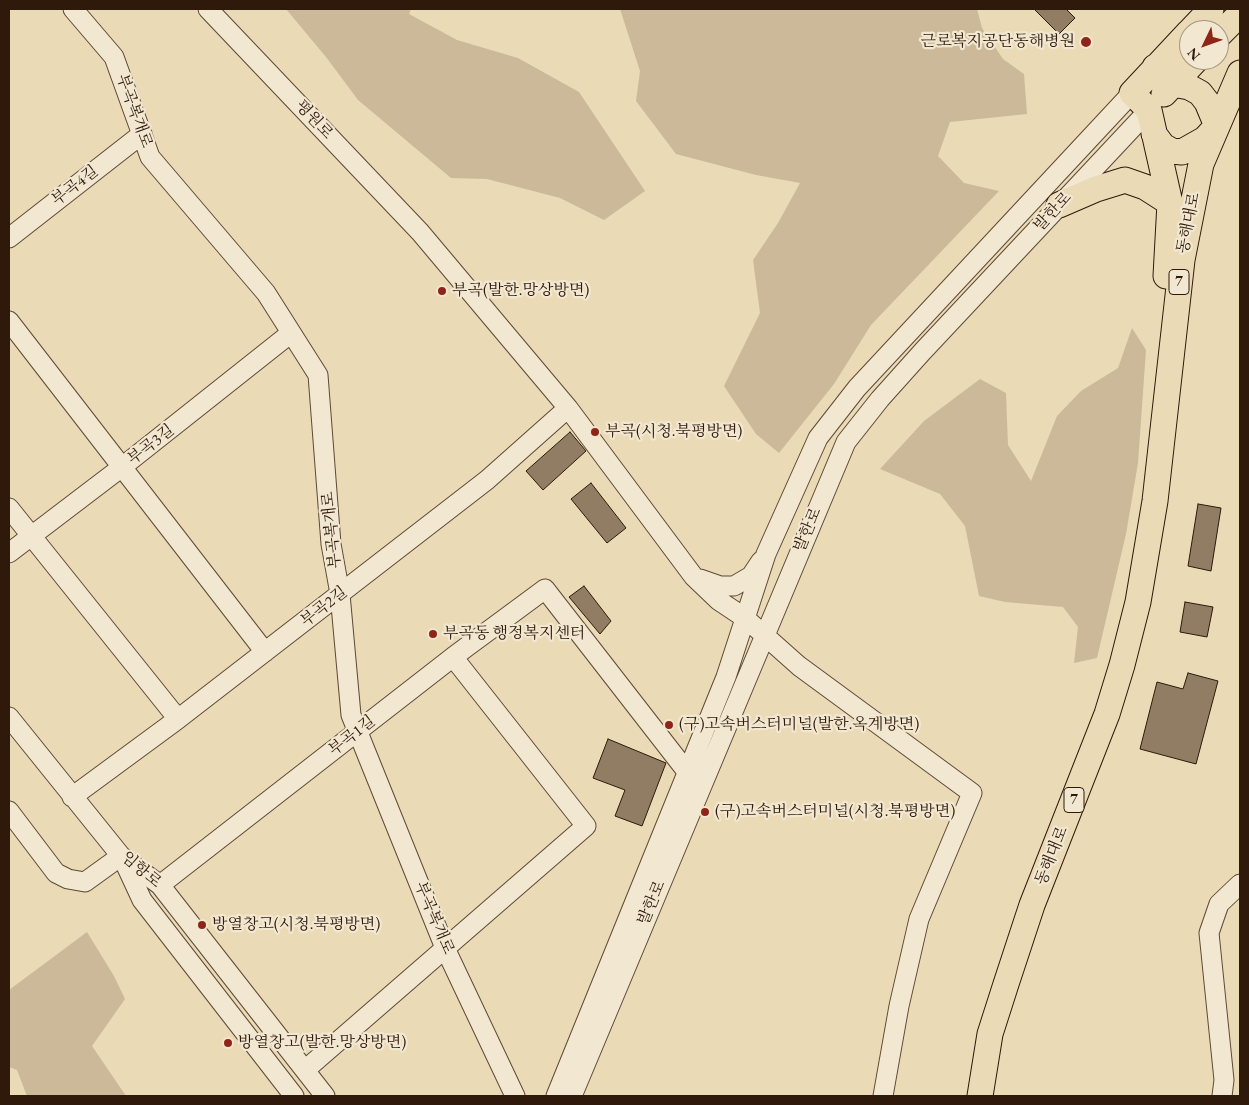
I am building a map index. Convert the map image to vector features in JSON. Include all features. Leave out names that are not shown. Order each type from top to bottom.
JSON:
[{"type":"main road","points":[[1200,20],[1211,9]]},
{"type":"main road","points":[[1229,25],[1240,14]]},
{"type":"main road","points":[[1155,68],[1173,84],[1189,87],[1200,93],[1207,102],[1217,126],[1205,139],[1182,152],[1172,151],[1163,146],[1154,134],[1140,102],[1155,68],[1179,43]]},
{"type":"main road","name":"발한로","points":[[1140,102],[1173,84],[1186,70]]},
{"type":"main road","name":"동해대로","points":[[980,1096],[990,1034],[1032,905],[1108,714],[1120,674],[1138,602],[1155,500],[1182,260],[1201,164],[1240,73]]},
{"type":"main road","name":"동해대로","points":[[1154,134],[1170,203],[1155,500]]},
{"type":"main road","points":[[1060,205],[1096,189],[1125,180],[1145,187],[1170,203]]},
{"type":"street","name":"부곡복개로","points":[[73,9],[114,57],[150,157],[266,293],[318,375],[331,544],[340,594],[351,715],[445,948],[515,1096]]},
{"type":"street","name":"평원로","points":[[208,9],[420,232],[568,408],[694,577],[718,600],[745,618],[799,666],[972,793],[919,920],[899,1006],[883,1096]]},
{"type":"street","name":"발한로","points":[[572,1096],[846,442],[880,399],[923,351],[1060,205],[1140,102]]},
{"type":"street","name":"발한로","points":[[556,1096],[726,677],[766,554],[818,438],[857,388],[1140,102]]},
{"type":"street","name":"부곡4길","points":[[9,238],[142,134]]},
{"type":"street","points":[[9,321],[265,652]]},
{"type":"street","name":"부곡3길","points":[[9,553],[122,468],[292,333]]},
{"type":"street","name":"부곡2길","points":[[72,797],[178,719],[487,480],[568,408]]},
{"type":"street","points":[[9,508],[178,719]]},
{"type":"street","points":[[694,577],[720,586],[734,586],[751,576],[766,554]]},
{"type":"street","name":"부곡1길","points":[[160,885],[453,657],[545,589],[688,773]]},
{"type":"street","points":[[305,1070],[586,826],[453,657]]},
{"type":"street","name":"임항로","points":[[9,717],[121,856],[160,885],[325,1096]]},
{"type":"street","points":[[9,811],[56,873],[68,879],[85,882],[121,856],[142,900],[294,1096]]},
{"type":"street","points":[[1226,1091],[1209,933],[1219,904],[1240,884]]},
{"type":"shaded area","points":[[286,9],[411,9],[409,14],[457,40],[518,58],[579,92],[645,191],[604,220],[560,198],[487,179],[451,178],[358,100],[326,57]]},
{"type":"shaded area","points":[[620,9],[977,9],[982,28],[1003,59],[1024,74],[1027,114],[950,122],[938,156],[964,183],[999,191],[871,325],[834,384],[779,453],[756,434],[724,386],[760,313],[753,260],[778,223],[800,183],[756,175],[676,154],[636,101],[640,71]]},
{"type":"shaded area","points":[[1132,328],[1146,350],[1138,463],[1126,534],[1097,658],[1074,663],[1078,627],[1063,607],[1005,602],[979,596],[965,526],[940,494],[880,469],[924,421],[980,379],[1006,393],[1008,445],[1031,481],[1057,416],[1081,391],[1118,368]]},
{"type":"shaded area","points":[[87,932],[114,976],[125,999],[92,1046],[126,1096],[27,1096],[17,1070],[9,1067],[9,990]]},
{"type":"building","points":[[1034,9],[1066,9],[1075,18],[1059,34]]},
{"type":"building","points":[[570,432],[586,451],[543,490],[526,471]]},
{"type":"building","points":[[591,483],[626,528],[607,543],[571,499]]},
{"type":"building","points":[[1198,504],[1221,508],[1211,571],[1188,566]]},
{"type":"building","points":[[584,586],[611,621],[600,634],[569,597]]},
{"type":"building","points":[[1185,602],[1213,607],[1207,637],[1180,632]]},
{"type":"building","points":[[1188,673],[1218,681],[1196,764],[1140,749],[1157,682],[1183,689]]},
{"type":"building","points":[[608,739],[666,763],[642,826],[615,816],[625,790],[593,778]]},
{"type":"place","name":"근로복지공단동해병원","points":[[1086,42]]},
{"type":"place","name":"부곡(발한.망상방면)","points":[[442,291]]},
{"type":"place","name":"부곡(시청.북평방면)","points":[[595,432]]},
{"type":"place","name":"부곡동 행정복지센터","points":[[433,634]]},
{"type":"place","name":"(구)고속버스터미널(발한.옥계방면)","points":[[669,725]]},
{"type":"place","name":"(구)고속버스터미널(시청.북평방면)","points":[[705,812]]},
{"type":"place","name":"방열창고(시청.북평방면)","points":[[202,925]]},
{"type":"place","name":"방열창고(발한.망상방면)","points":[[228,1043]]}]
